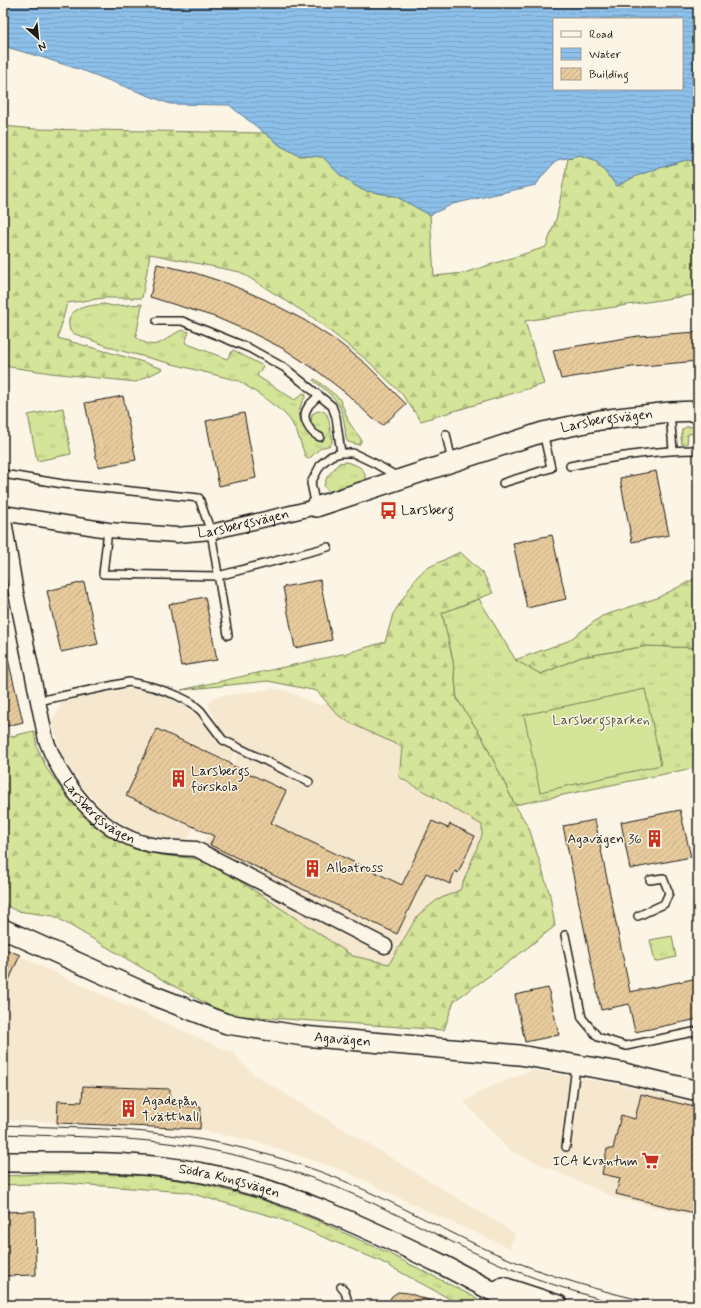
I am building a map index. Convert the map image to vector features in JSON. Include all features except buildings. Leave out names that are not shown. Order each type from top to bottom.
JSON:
[{"type":"street","name":"Larsbergsvägen","points":[[385,946],[196,849],[148,845],[118,833],[106,825],[81,800],[64,779],[46,740],[16,593],[3,514],[108,530],[177,535],[211,532],[316,507],[543,432],[600,420],[670,412],[698,411]]},
{"type":"street","name":"Agavägen","points":[[3,929],[139,990],[227,1024],[303,1036],[519,1055],[620,1072],[698,1091]]},
{"type":"street","name":"Södra Kungsvägen","points":[[3,1162],[94,1162],[150,1166],[208,1174],[269,1190],[338,1217],[442,1264],[519,1305]]},
{"type":"street","name":"Södra Kungsvägen","points":[[442,1264],[558,1305]]},
{"type":"lane","points":[[157,321],[182,321],[249,348],[285,368],[332,406],[336,417],[341,453]]},
{"type":"lane","points":[[319,395],[308,408],[305,418],[309,428],[320,437]]},
{"type":"lane","name":"Larsbergsvägen","points":[[670,412],[673,450]]},
{"type":"lane","name":"Larsbergsvägen","points":[[503,483],[551,468],[543,432]]},
{"type":"lane","points":[[446,434],[452,462]]},
{"type":"lane","points":[[570,466],[610,457],[673,450],[698,450]]},
{"type":"lane","points":[[316,507],[311,483],[321,464],[331,456],[341,453],[353,453],[402,479]]},
{"type":"lane","points":[[3,474],[63,484],[199,498],[211,532],[228,635]]},
{"type":"lane","points":[[108,530],[103,574],[218,576],[328,547]]},
{"type":"lane","points":[[38,701],[129,682],[153,687],[176,695],[192,703],[201,711],[223,740],[309,782]]},
{"type":"lane","points":[[638,916],[664,904],[669,892],[663,878],[650,880]]},
{"type":"lane","points":[[565,935],[582,1018],[598,1037],[626,1046],[698,1031]]},
{"type":"lane","points":[[566,1147],[576,1064]]},
{"type":"lane","points":[[341,1287],[345,1292],[349,1305]]},
{"type":"shaded area","points":[[130,688],[146,690],[163,695],[192,710],[217,741],[236,750],[230,763],[157,729],[126,796],[193,827],[188,840],[153,838],[129,830],[102,809],[77,781],[62,756],[52,721],[63,701]]},
{"type":"shaded area","points":[[271,689],[285,690],[319,705],[328,703],[338,715],[403,747],[399,777],[482,825],[482,835],[460,890],[437,900],[418,915],[389,965],[353,957],[226,872],[198,859],[238,752],[237,741],[225,736],[208,706],[212,698]]},
{"type":"shaded area","points":[[3,948],[72,981],[233,1053],[253,1074],[515,1233],[510,1248],[435,1215],[347,1172],[258,1142],[200,1129],[3,1120]]},
{"type":"shaded area","points":[[532,1070],[626,1086],[698,1104],[698,1217],[615,1198],[509,1150],[464,1102],[485,1089]]},
{"type":"green space","points":[[3,126],[35,129],[265,133],[281,146],[298,155],[323,157],[340,175],[362,190],[395,196],[430,215],[434,276],[464,273],[546,247],[557,216],[568,158],[580,155],[595,160],[617,186],[636,176],[686,160],[698,162],[698,294],[525,321],[544,384],[421,421],[401,393],[368,361],[312,317],[240,272],[150,254],[142,298],[104,298],[67,303],[58,338],[163,369],[136,382],[51,373],[3,366]]},
{"type":"green space","points":[[104,304],[113,306],[142,304],[136,337],[144,342],[150,344],[160,343],[182,330],[189,332],[185,343],[227,359],[233,350],[263,366],[257,376],[295,400],[303,393],[305,394],[306,396],[302,403],[299,416],[303,426],[309,434],[318,440],[321,433],[316,430],[311,423],[312,414],[321,411],[326,414],[329,420],[332,437],[331,444],[321,448],[309,459],[306,458],[298,435],[291,421],[284,413],[239,381],[118,350],[70,331],[69,323],[73,312],[84,307]]},
{"type":"green space","points":[[315,379],[339,398],[348,421],[361,439],[359,445],[348,442],[346,439],[343,418],[335,399],[313,380]]},
{"type":"green space","points":[[63,408],[71,454],[37,461],[28,415]]},
{"type":"green space","points":[[698,426],[698,433],[688,434],[687,444],[682,444],[682,430],[686,427]]},
{"type":"green space","points":[[346,462],[363,470],[365,481],[330,493],[324,486],[327,477],[339,463]]},
{"type":"green space","points":[[460,552],[483,573],[493,593],[442,613],[453,661],[457,699],[482,737],[515,805],[529,828],[550,895],[555,926],[517,956],[454,1001],[444,1030],[227,1015],[161,979],[54,916],[17,911],[3,904],[3,738],[34,731],[37,747],[47,769],[65,794],[87,819],[106,834],[134,849],[161,855],[198,859],[226,872],[353,956],[389,964],[418,915],[437,900],[460,890],[482,835],[482,825],[399,777],[402,747],[350,723],[338,715],[317,691],[268,681],[181,690],[347,653],[385,642],[393,614],[416,578],[425,569]]},
{"type":"green space","points":[[698,577],[698,648],[647,646],[581,657],[541,674],[515,660],[568,641],[602,616],[657,598]]},
{"type":"green space","name":"Larsbergsparken","points":[[479,599],[515,659],[541,674],[581,657],[647,646],[698,648],[698,767],[515,805],[482,737],[457,699],[453,661],[442,613]]},
{"type":"green space","points":[[645,689],[661,765],[540,792],[524,715]]},
{"type":"green space","points":[[672,936],[676,957],[655,962],[650,940]]},
{"type":"green space","points":[[39,1174],[107,1174],[149,1176],[198,1183],[260,1199],[316,1220],[386,1252],[490,1305],[461,1305],[380,1261],[278,1218],[186,1192],[61,1183],[3,1185],[3,1176]]},
{"type":"water","points":[[3,3],[698,3],[698,162],[686,160],[636,176],[617,186],[595,160],[580,155],[557,160],[536,185],[453,204],[430,215],[395,196],[362,190],[340,175],[323,157],[298,155],[281,146],[229,105],[170,104],[87,72],[3,46]]},
{"type":"tram line","points":[[3,1125],[142,1132],[202,1140],[263,1153],[343,1180],[511,1260],[553,1276],[596,1289],[662,1305]]},
{"type":"tram line","points":[[3,1134],[107,1138],[160,1142],[211,1150],[264,1163],[337,1187],[518,1272],[570,1290],[623,1305]]},
{"type":"place","name":"Larsberg","points":[[388,510]]},
{"type":"place","name":"Larsbergs förskola","points":[[178,779]]},
{"type":"place","name":"Agavägen 36","points":[[655,839]]},
{"type":"place","name":"Albatross","points":[[313,868]]},
{"type":"place","name":"Agadepån Tvätthall","points":[[129,1109]]},
{"type":"place","name":"ICA Kvantum","points":[[651,1161]]}]
